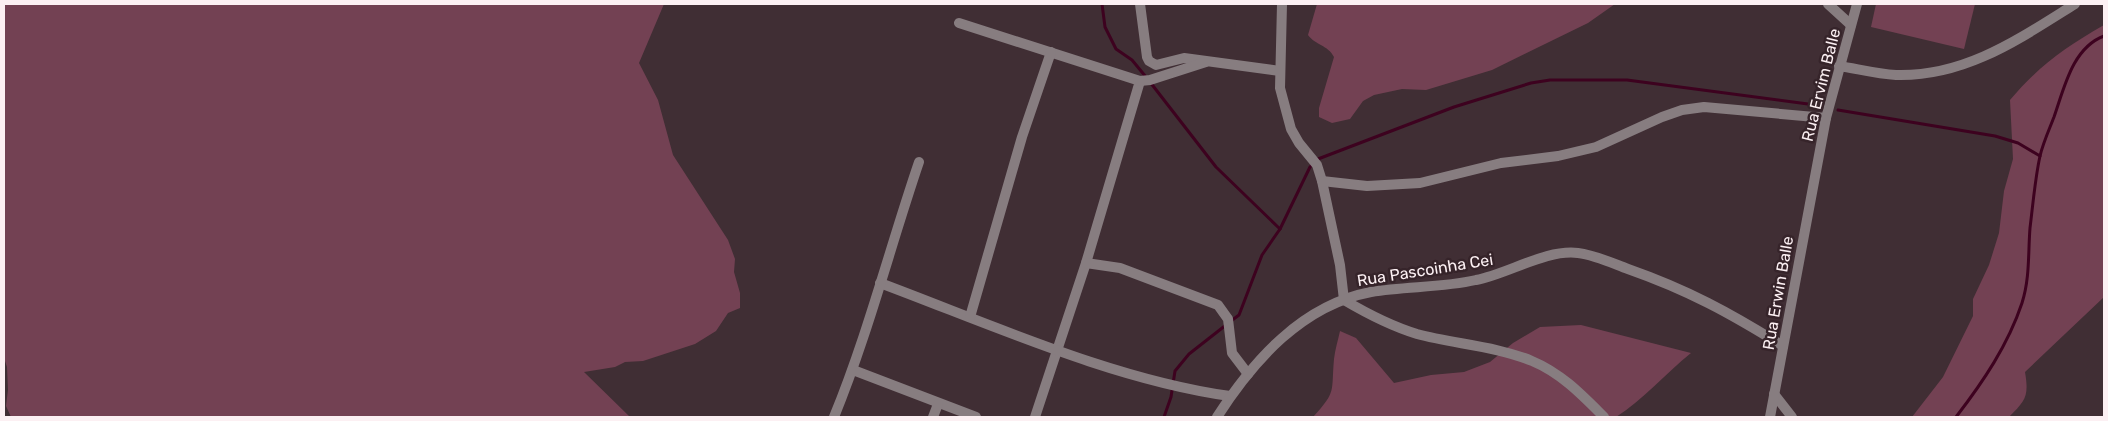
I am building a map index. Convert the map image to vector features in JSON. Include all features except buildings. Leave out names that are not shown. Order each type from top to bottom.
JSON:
[{"type":"street","points":[[1140,4],[1149,61],[1156,65],[1184,58],[1210,60],[1280,71]]},
{"type":"street","points":[[1282,4],[1280,88],[1291,129],[1317,165],[1322,181],[1340,265],[1344,300],[1387,322],[1417,334],[1532,361],[1574,387],[1604,417]]},
{"type":"street","points":[[1828,4],[1851,26]]},
{"type":"street","name":"Rua Ervim Balle","points":[[1815,174],[1826,118],[1857,4]]},
{"type":"street","points":[[1839,66],[1896,75],[1954,68],[1969,64],[2006,46],[2075,4]]},
{"type":"street","points":[[959,23],[1140,81],[1150,80],[1210,60]]},
{"type":"street","points":[[970,316],[1022,137],[1051,52]]},
{"type":"street","points":[[1035,417],[1086,262],[1140,81]]},
{"type":"street","points":[[1322,181],[1367,186],[1420,183],[1501,163],[1558,156],[1596,147],[1662,117],[1682,110],[1704,107],[1826,118]]},
{"type":"street","points":[[834,417],[853,370],[919,162]]},
{"type":"street","name":"Rua Erwin Balle","points":[[1770,417],[1815,174]]},
{"type":"street","name":"Rua Pascoinha Cei","points":[[1217,417],[1230,396],[1280,339],[1320,310],[1371,292],[1496,276],[1562,253],[1577,253],[1612,263],[1687,291],[1720,308],[1783,346]]},
{"type":"street","points":[[1086,262],[1120,268],[1218,305],[1228,319],[1232,353],[1248,374]]},
{"type":"street","points":[[880,283],[1057,349],[1162,382],[1230,396]]},
{"type":"street","points":[[853,370],[976,417]]},
{"type":"street","points":[[1774,394],[1792,417]]},
{"type":"street","points":[[933,417],[938,404]]},
{"type":"shaded area","points":[[4,4],[664,4],[639,63],[658,100],[673,155],[728,240],[735,259],[734,272],[740,293],[740,308],[728,313],[716,331],[695,344],[643,361],[625,362],[615,367],[584,372],[630,417],[11,417],[6,406],[8,390],[7,367],[4,358]]},
{"type":"shaded area","points":[[1317,4],[1615,4],[1588,23],[1492,70],[1426,90],[1402,89],[1374,95],[1363,101],[1350,119],[1332,123],[1319,117],[1319,108],[1334,57],[1308,35]]},
{"type":"shaded area","points":[[1876,4],[1975,4],[1964,49],[1871,27]]},
{"type":"shaded area","points":[[2104,25],[2104,297],[2025,372],[2027,387],[2025,397],[2023,402],[2009,417],[1912,417],[1943,377],[1973,316],[1973,299],[1989,265],[1999,233],[2004,191],[2013,159],[2010,100],[2053,58]]},
{"type":"shaded area","points":[[1581,325],[1691,353],[1635,403],[1616,417],[1313,417],[1326,402],[1331,391],[1334,356],[1340,331],[1356,338],[1394,383],[1431,375],[1464,372],[1490,362],[1513,343],[1540,327]]},
{"type":"waterway","points":[[1102,4],[1105,27],[1116,49],[1132,60],[1146,77]]},
{"type":"waterway","points":[[1956,417],[1994,363],[2016,319],[2025,294],[2033,201],[2038,165],[2043,146],[2071,70],[2084,50],[2104,36]]},
{"type":"waterway","points":[[1231,321],[1239,315],[1262,255],[1280,229],[1310,167],[1318,159],[1454,107],[1531,83],[1550,80],[1627,80],[1808,104]]},
{"type":"waterway","points":[[1150,82],[1216,167],[1280,229]]},
{"type":"waterway","points":[[1838,110],[1995,136],[2018,143],[2040,156]]},
{"type":"waterway","points":[[1164,417],[1171,397],[1175,371],[1189,354],[1226,325]]}]
